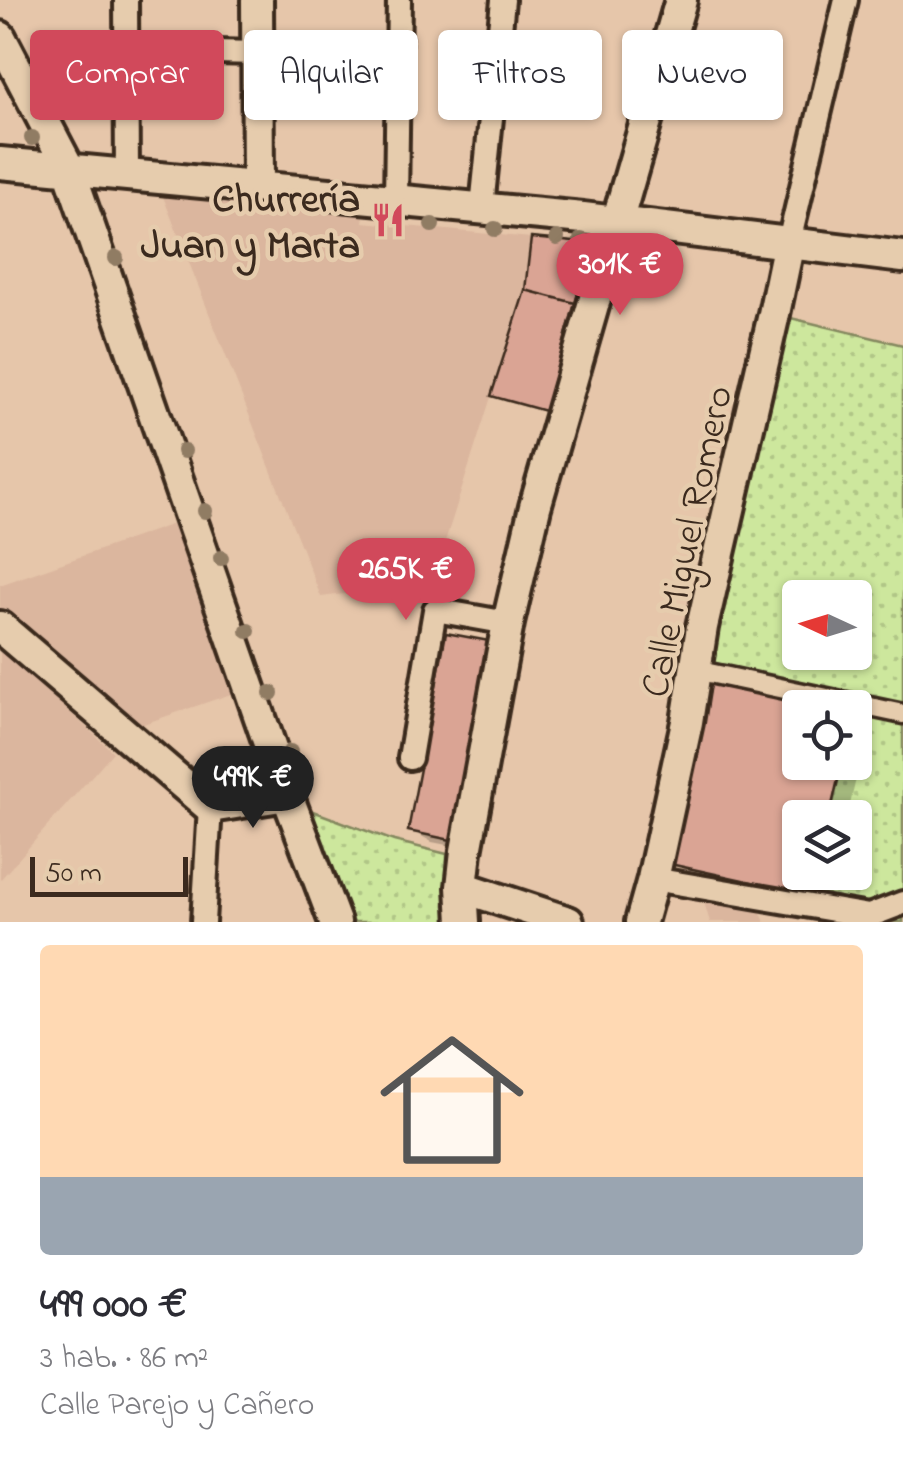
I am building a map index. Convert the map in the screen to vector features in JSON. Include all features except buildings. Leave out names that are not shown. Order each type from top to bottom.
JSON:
[{"type":"street","points":[[126,0],[127,30]]},
{"type":"street","points":[[256,30],[257,0]]},
{"type":"street","points":[[396,199],[400,0]]},
{"type":"street","points":[[482,207],[503,0]]},
{"type":"street","points":[[464,922],[466,851],[508,623],[535,507],[681,0]]},
{"type":"street","name":"Calle Miguel Romero","points":[[641,922],[688,722],[702,627],[846,0]]},
{"type":"street","points":[[0,37],[69,170],[335,922]]},
{"type":"street","points":[[127,120],[127,174]]},
{"type":"street","points":[[257,120],[258,186]]},
{"type":"street","points":[[0,162],[482,207],[903,257]]},
{"type":"street","points":[[410,758],[435,610],[508,623]]},
{"type":"street","points":[[0,627],[210,807],[287,795]]},
{"type":"street","points":[[695,670],[903,714]]},
{"type":"street","points":[[204,922],[210,807]]},
{"type":"street","points":[[653,879],[869,916],[903,903]]},
{"type":"street","points":[[462,887],[568,922]]},
{"type":"shaded area","points":[[162,194],[364,215],[363,222],[531,238],[525,290],[432,583],[321,597]]},
{"type":"shaded area","points":[[173,524],[234,693],[129,729],[0,610],[0,585]]},
{"type":"shaded area","points":[[0,648],[113,752],[0,880]]},
{"type":"shaded area","points":[[703,899],[759,909],[765,922],[710,922]]},
{"type":"green space","points":[[774,314],[903,345],[903,922],[808,915],[813,890],[872,890],[872,800],[834,800],[838,780],[872,780],[872,690],[788,690],[705,668]]},
{"type":"green space","points":[[310,810],[394,841],[447,854],[446,922],[349,922]]},
{"type":"place","name":"Churrería Juan y Marta","points":[[388,220]]}]
